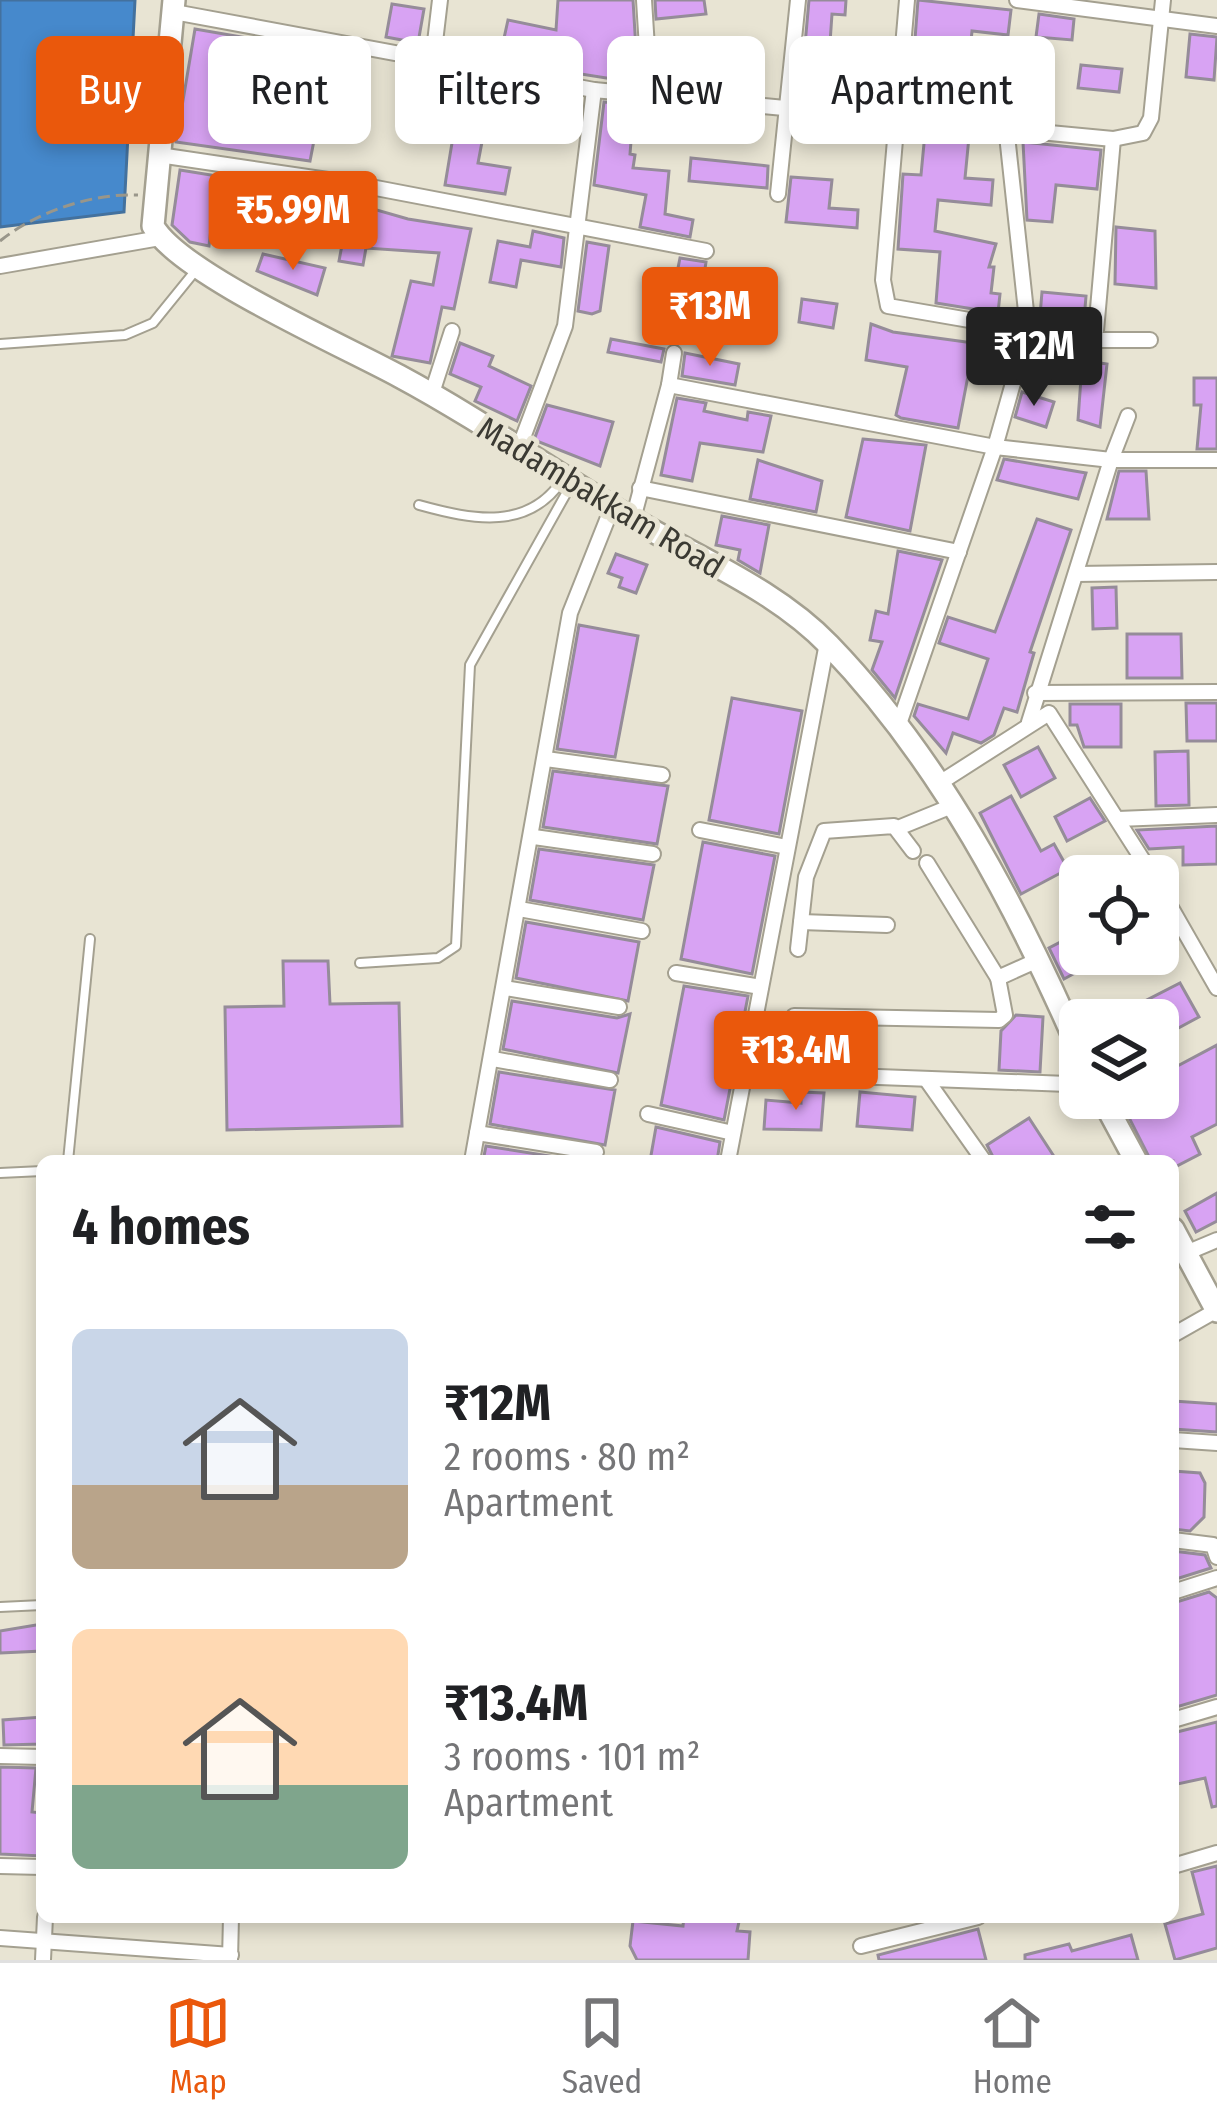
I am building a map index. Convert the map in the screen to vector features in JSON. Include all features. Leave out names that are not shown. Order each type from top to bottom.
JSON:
[{"type":"street","points":[[436,36],[440,0]]},
{"type":"street","points":[[644,0],[646,36]]},
{"type":"street","points":[[778,194],[798,0]]},
{"type":"street","points":[[903,36],[907,0]]},
{"type":"street","points":[[1017,0],[1217,26]]},
{"type":"street","points":[[1055,132],[1113,139],[1135,137],[1147,127],[1163,0]]},
{"type":"street","points":[[0,266],[160,238],[153,226],[174,6],[395,51]]},
{"type":"street","points":[[583,88],[607,91]]},
{"type":"street","points":[[519,448],[558,353],[580,225],[594,90]]},
{"type":"street","points":[[765,107],[787,109]]},
{"type":"street","points":[[1091,357],[1113,139]]},
{"type":"street","points":[[893,144],[883,280],[888,306],[1028,330],[1150,340]]},
{"type":"street","points":[[898,727],[995,447],[1028,330],[1008,144]]},
{"type":"street","points":[[159,155],[580,225],[706,251]]},
{"type":"street","name":"Madambakkam Road","points":[[160,238],[196,270],[431,394],[633,520],[766,595],[827,643],[898,727],[938,784],[1040,959],[1059,1003]]},
{"type":"street","points":[[431,394],[452,331]]},
{"type":"street","points":[[633,520],[674,353]]},
{"type":"street","points":[[669,385],[995,447],[1111,460],[1217,460]]},
{"type":"street","points":[[1029,722],[1128,416]]},
{"type":"street","points":[[640,488],[959,552]]},
{"type":"street","points":[[473,1155],[534,837],[570,613],[613,505]]},
{"type":"street","points":[[1076,574],[1217,572]]},
{"type":"street","points":[[729,1155],[827,643]]},
{"type":"street","points":[[1035,693],[1217,692]]},
{"type":"street","points":[[938,784],[1048,713],[1061,695]]},
{"type":"street","points":[[1048,713],[1140,855]]},
{"type":"street","points":[[546,759],[662,775]]},
{"type":"street","points":[[798,949],[806,878],[824,831],[898,828],[952,806]]},
{"type":"street","points":[[1118,819],[1217,815]]},
{"type":"street","points":[[898,828],[913,850]]},
{"type":"street","points":[[700,830],[787,847]]},
{"type":"street","points":[[534,837],[653,854]]},
{"type":"street","points":[[794,1016],[999,1020],[1005,1015],[998,978],[927,863]]},
{"type":"street","points":[[519,909],[642,931]]},
{"type":"street","points":[[801,922],[887,926]]},
{"type":"street","points":[[1179,922],[1217,988]]},
{"type":"street","points":[[998,978],[1040,959]]},
{"type":"street","points":[[676,973],[761,987]]},
{"type":"street","points":[[505,988],[619,1007]]},
{"type":"street","points":[[493,1059],[610,1080]]},
{"type":"street","points":[[772,1073],[1059,1084]]},
{"type":"street","points":[[926,1079],[979,1155]]},
{"type":"street","points":[[648,1114],[733,1133]]},
{"type":"street","points":[[1113,1119],[1133,1155]]},
{"type":"street","points":[[478,1133],[596,1152]]},
{"type":"street","points":[[966,1155],[968,1142]]},
{"type":"street","points":[[1179,1240],[1217,1311],[1179,1332]]},
{"type":"street","points":[[1186,1253],[1217,1240]]},
{"type":"street","points":[[1179,1440],[1217,1443]]},
{"type":"street","points":[[1179,1541],[1213,1546],[1217,1557]]},
{"type":"street","points":[[1179,1590],[1217,1578]]},
{"type":"street","points":[[1179,1718],[1217,1707]]},
{"type":"street","points":[[0,1756],[36,1756]]},
{"type":"street","points":[[1179,1864],[1217,1853]]},
{"type":"street","points":[[0,1866],[36,1867]]},
{"type":"street","points":[[43,1960],[45,1923]]},
{"type":"street","points":[[0,1937],[231,1957],[232,1923]]},
{"type":"street","points":[[861,1946],[954,1923]]},
{"type":"lane","points":[[0,344],[125,335],[153,323],[196,270]]},
{"type":"lane","points":[[419,505],[468,516],[531,512],[547,504],[570,477]]},
{"type":"lane","points":[[360,963],[438,958],[456,946],[470,665],[570,477]]},
{"type":"lane","points":[[69,1155],[90,939]]},
{"type":"lane","points":[[0,1173],[36,1172]]},
{"type":"lane","points":[[0,1607],[36,1605]]},
{"type":"path","points":[[0,241],[30,220],[72,206],[130,195],[156,197]]},
{"type":"water","points":[[0,0],[135,0],[133,36],[36,36],[36,144],[128,144],[124,212],[0,227]]},
{"type":"building","points":[[558,0],[633,0],[635,36],[607,36],[607,78],[583,74],[583,36],[504,36],[508,20],[556,30]]},
{"type":"building","points":[[655,0],[704,0],[706,14],[656,19]]},
{"type":"building","points":[[809,0],[846,0],[845,15],[832,14],[830,36],[806,36]]},
{"type":"building","points":[[918,0],[1011,10],[1008,35],[972,31],[972,36],[915,36]]},
{"type":"building","points":[[392,4],[424,9],[419,36],[386,37]]},
{"type":"building","points":[[1039,14],[1074,19],[1072,40],[1036,36]]},
{"type":"building","points":[[195,29],[236,36],[208,36],[208,144],[313,144],[310,161],[184,143],[184,94]]},
{"type":"building","points":[[1190,34],[1217,37],[1214,80],[1186,77]]},
{"type":"building","points":[[1081,65],[1122,69],[1119,92],[1078,88]]},
{"type":"building","points":[[607,102],[607,144],[631,144],[633,168],[669,171],[665,214],[693,220],[690,237],[640,227],[646,195],[594,185]]},
{"type":"building","points":[[452,144],[482,144],[478,163],[510,168],[505,194],[445,185]]},
{"type":"building","points":[[924,144],[968,144],[965,178],[993,180],[991,205],[938,200],[935,231],[996,244],[989,267],[994,267],[991,293],[1000,294],[998,313],[936,303],[940,252],[898,249],[903,174],[921,175]]},
{"type":"building","points":[[1023,144],[1101,150],[1097,189],[1056,185],[1052,222],[1027,220]]},
{"type":"building","points":[[691,158],[768,166],[767,188],[689,181]]},
{"type":"building","points":[[180,170],[217,176],[209,246],[190,242],[172,225]]},
{"type":"building","points":[[791,177],[832,180],[829,208],[858,210],[857,228],[786,222]]},
{"type":"building","points":[[252,182],[284,188],[277,225],[245,219]]},
{"type":"building","points":[[351,197],[374,201],[373,209],[408,219],[471,229],[454,309],[442,307],[430,363],[392,356],[411,281],[433,285],[439,253],[366,248],[363,265],[339,261]]},
{"type":"building","points":[[1116,227],[1155,231],[1156,288],[1115,284]]},
{"type":"building","points":[[533,231],[564,238],[561,267],[521,260],[516,287],[490,282],[498,241],[530,247]]},
{"type":"building","points":[[587,242],[609,246],[600,311],[592,314],[578,311]]},
{"type":"building","points":[[263,254],[325,268],[317,295],[257,271]]},
{"type":"building","points":[[680,258],[706,262],[696,328],[667,323]]},
{"type":"building","points":[[1042,292],[1086,296],[1084,320],[1040,316]]},
{"type":"building","points":[[802,299],[837,304],[833,328],[799,322]]},
{"type":"building","points":[[871,324],[893,332],[1010,348],[1001,383],[968,376],[958,428],[901,418],[896,415],[907,367],[866,360]]},
{"type":"building","points":[[611,339],[664,349],[661,362],[608,352]]},
{"type":"building","points":[[460,343],[493,356],[489,366],[531,386],[517,421],[475,401],[481,387],[450,374]]},
{"type":"building","points":[[685,353],[739,364],[735,385],[682,376]]},
{"type":"building","points":[[1082,364],[1091,368],[1107,364],[1100,427],[1078,420]]},
{"type":"building","points":[[1194,378],[1217,378],[1217,449],[1197,449],[1201,405],[1194,405]]},
{"type":"building","points":[[1022,392],[1054,402],[1046,427],[1015,417]]},
{"type":"building","points":[[677,398],[706,403],[704,411],[747,420],[748,412],[771,416],[763,452],[700,443],[692,481],[661,475]]},
{"type":"building","points":[[547,405],[613,422],[600,466],[534,440]]},
{"type":"building","points":[[863,439],[926,445],[910,531],[846,517]]},
{"type":"building","points":[[1004,459],[1086,473],[1078,499],[997,480]]},
{"type":"building","points":[[758,460],[822,481],[816,512],[750,499]]},
{"type":"building","points":[[1119,471],[1146,471],[1149,519],[1107,519]]},
{"type":"building","points":[[722,516],[769,525],[760,573],[738,560],[740,550],[716,545]]},
{"type":"building","points":[[1037,519],[1071,530],[1030,652],[1034,653],[1017,712],[1004,708],[994,735],[981,743],[953,733],[946,753],[914,716],[918,704],[968,719],[988,659],[939,643],[948,617],[995,632]]},
{"type":"building","points":[[898,551],[942,560],[895,698],[872,670],[882,642],[870,640],[876,611],[888,614]]},
{"type":"building","points":[[616,554],[647,565],[636,593],[619,587],[622,578],[608,573]]},
{"type":"building","points":[[1116,587],[1117,628],[1093,629],[1092,588]]},
{"type":"building","points":[[579,625],[638,636],[615,757],[557,749]]},
{"type":"building","points":[[1127,634],[1181,634],[1182,678],[1127,678]]},
{"type":"building","points":[[732,698],[802,711],[779,834],[709,820]]},
{"type":"building","points":[[1186,703],[1217,703],[1217,741],[1187,741]]},
{"type":"building","points":[[1070,704],[1121,704],[1121,747],[1084,747],[1077,725],[1070,725]]},
{"type":"building","points":[[1038,747],[1055,778],[1021,797],[1004,765]]},
{"type":"building","points":[[1188,751],[1189,805],[1156,806],[1155,752]]},
{"type":"building","points":[[553,771],[668,786],[657,844],[543,827]]},
{"type":"building","points":[[1011,796],[1041,851],[1054,844],[1060,855],[1059,874],[1021,894],[980,813]]},
{"type":"building","points":[[1090,798],[1105,821],[1067,841],[1055,817]]},
{"type":"building","points":[[1217,826],[1217,864],[1183,865],[1183,847],[1149,849],[1137,830]]},
{"type":"building","points":[[703,842],[775,856],[752,974],[681,959]]},
{"type":"building","points":[[539,849],[654,865],[643,920],[530,900]]},
{"type":"building","points":[[526,922],[639,942],[628,1001],[516,978]]},
{"type":"building","points":[[1059,943],[1059,969],[1049,948]]},
{"type":"building","points":[[283,961],[328,961],[330,1004],[399,1003],[402,1126],[227,1130],[225,1007],[284,1006]]},
{"type":"building","points":[[1180,983],[1199,1017],[1179,1028],[1179,999],[1149,999]]},
{"type":"building","points":[[684,986],[748,996],[724,1120],[661,1105]]},
{"type":"building","points":[[512,1001],[617,1018],[630,1014],[618,1073],[503,1049]]},
{"type":"building","points":[[1016,1015],[1043,1017],[1040,1072],[999,1070],[1001,1031]]},
{"type":"building","points":[[766,1020],[786,1024],[784,1062],[759,1061]]},
{"type":"building","points":[[1217,1045],[1217,1124],[1192,1137],[1200,1154],[1179,1165],[1179,1155],[1148,1155],[1130,1119],[1179,1119],[1179,1065]]},
{"type":"building","points":[[499,1072],[615,1090],[605,1145],[490,1124]]},
{"type":"building","points":[[801,1092],[824,1093],[821,1130],[764,1129],[766,1100],[801,1103]]},
{"type":"building","points":[[860,1092],[915,1097],[912,1130],[857,1126]]},
{"type":"building","points":[[1029,1118],[1053,1155],[992,1155],[987,1145]]},
{"type":"building","points":[[656,1127],[720,1142],[718,1155],[651,1155]]},
{"type":"building","points":[[486,1146],[543,1155],[484,1155]]},
{"type":"building","points":[[1217,1193],[1217,1221],[1196,1232],[1185,1211]]},
{"type":"building","points":[[1179,1401],[1217,1404],[1217,1432],[1179,1429]]},
{"type":"building","points":[[1179,1471],[1200,1473],[1205,1483],[1204,1517],[1190,1531],[1179,1530]]},
{"type":"building","points":[[1179,1552],[1205,1555],[1211,1568],[1179,1578]]},
{"type":"building","points":[[1209,1592],[1217,1598],[1217,1695],[1179,1706],[1179,1601]]},
{"type":"building","points":[[36,1625],[36,1651],[0,1653],[0,1631]]},
{"type":"building","points":[[36,1717],[36,1744],[4,1745],[3,1720]]},
{"type":"building","points":[[1217,1722],[1217,1806],[1212,1807],[1205,1778],[1179,1784],[1179,1732]]},
{"type":"building","points":[[0,1767],[36,1768],[32,1812],[36,1812],[36,1856],[0,1854]]},
{"type":"building","points":[[1217,1866],[1217,1948],[1175,1960],[1165,1924],[1203,1914],[1192,1872]]},
{"type":"building","points":[[633,1923],[739,1923],[737,1931],[750,1932],[748,1960],[637,1960],[630,1946]]},
{"type":"building","points":[[978,1929],[986,1960],[879,1960],[878,1955]]},
{"type":"building","points":[[1131,1935],[1138,1960],[1025,1960],[1025,1955],[1069,1944],[1072,1951]]}]
